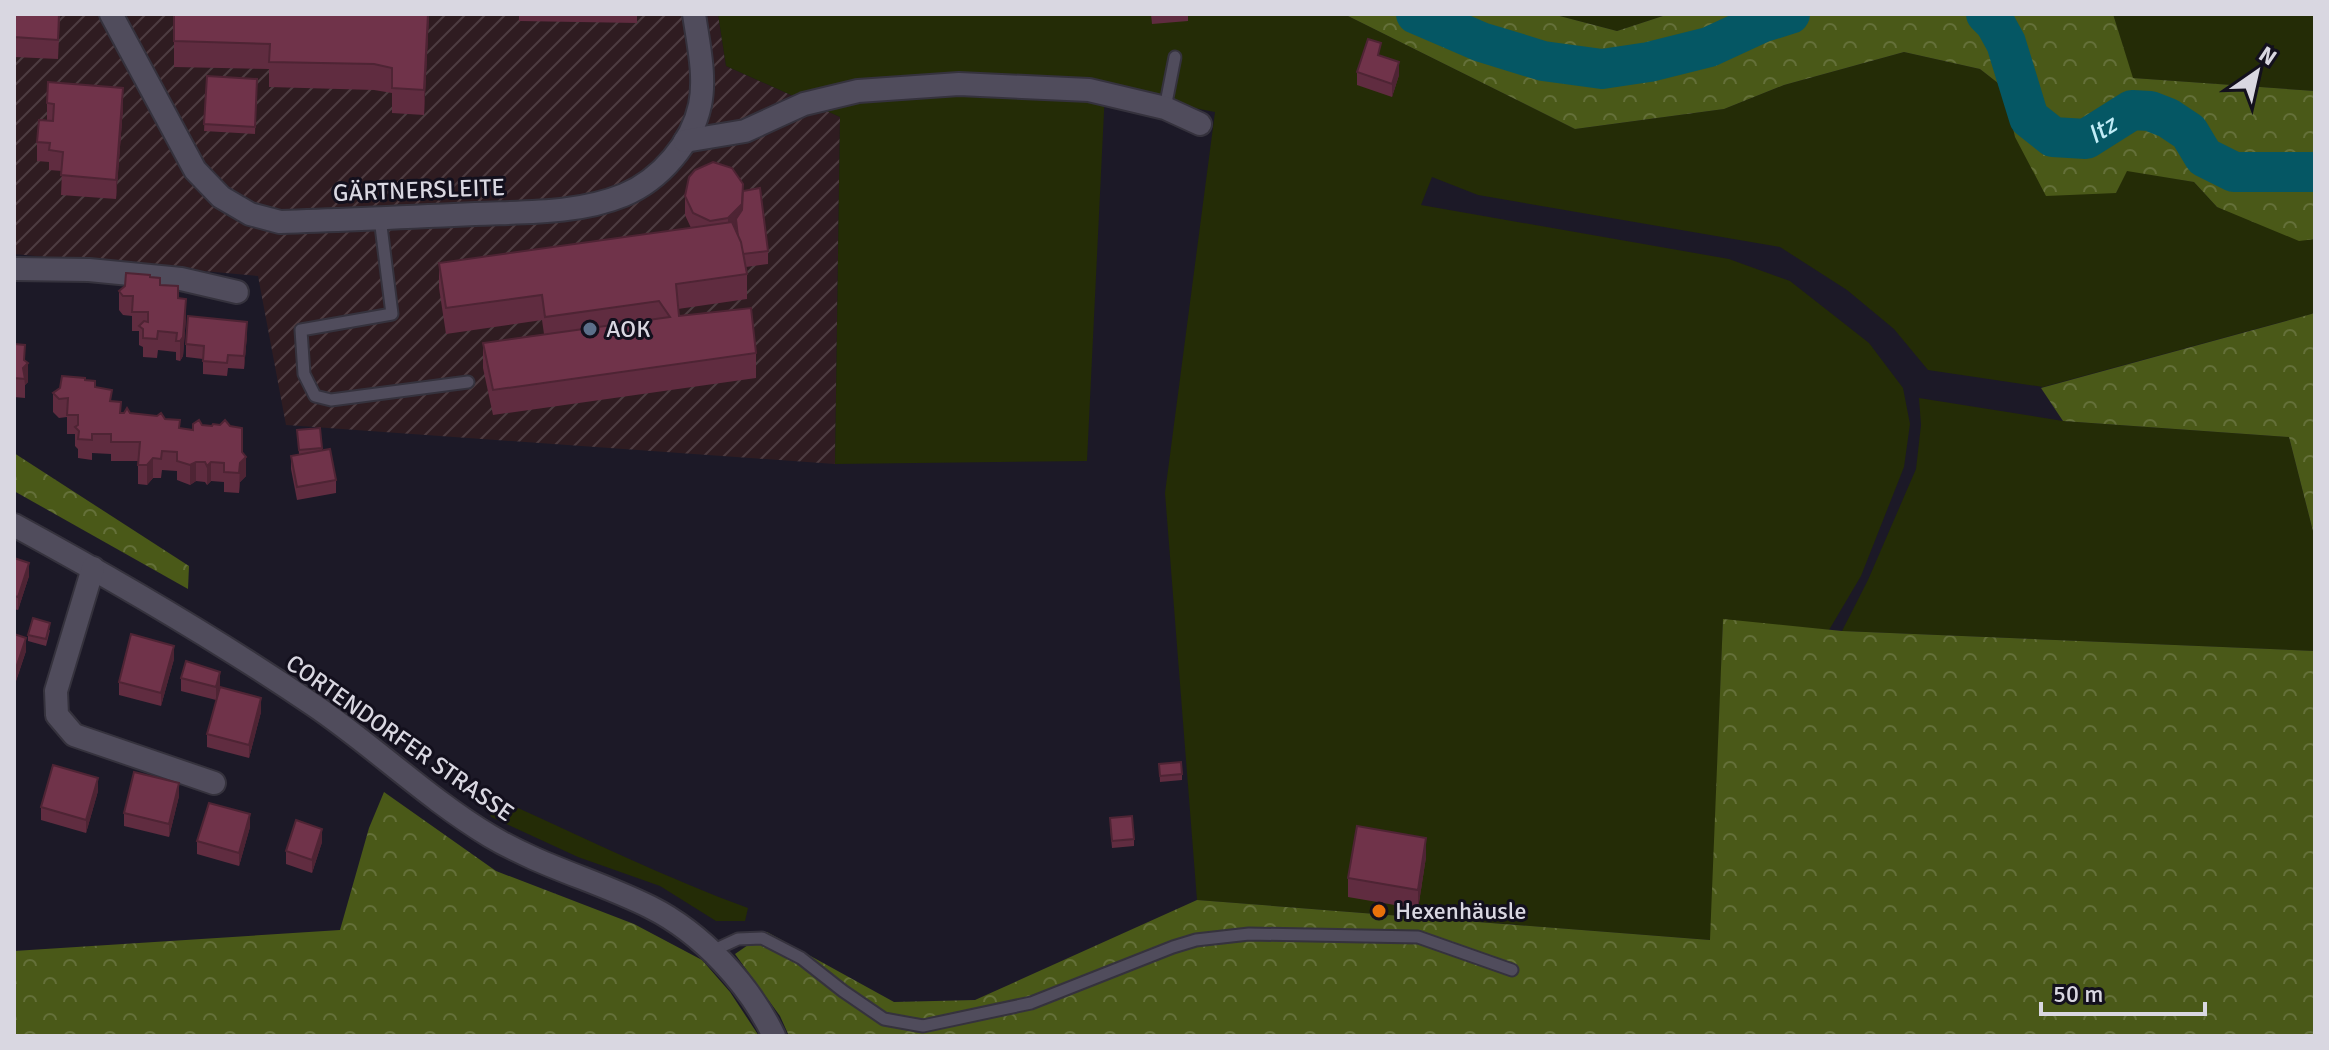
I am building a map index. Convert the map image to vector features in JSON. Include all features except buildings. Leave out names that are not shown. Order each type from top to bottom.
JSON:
[{"type":"street","name":"GÄRTNERSLEITE","points":[[111,14],[195,170],[221,197],[250,214],[280,222],[557,211],[627,194],[645,183],[677,154],[699,108],[702,88],[694,14]]},
{"type":"street","points":[[685,141],[745,131],[804,104],[872,90],[959,84],[1089,90],[1165,108],[1200,124]]},
{"type":"street","points":[[14,269],[89,270],[181,279],[237,292]]},
{"type":"street","name":"CORTENDORFER STRASSE","points":[[14,525],[211,638],[317,708],[412,782],[491,837],[651,907],[672,920],[711,952],[755,1003],[774,1036]]},
{"type":"street","points":[[93,568],[56,691],[57,715],[74,735],[214,783]]},
{"type":"lane","points":[[1165,108],[1175,57]]},
{"type":"lane","points":[[380,218],[392,314],[301,330],[304,374],[315,396],[331,400],[468,382]]},
{"type":"lane","points":[[711,952],[738,939],[762,938],[801,958],[884,1019],[923,1026],[1031,1003],[1196,940],[1249,934],[1418,937],[1512,970]]},
{"type":"shaded area","points":[[14,14],[718,14],[726,66],[840,117],[835,464],[286,425],[258,276],[14,254]]},
{"type":"green space","points":[[718,14],[1344,14],[1575,129],[1724,109],[1784,85],[1904,52],[1980,69],[2003,87],[2015,137],[2116,193],[2126,170],[2194,182],[2217,207],[2315,239],[2315,313],[2043,387],[1928,370],[1894,329],[1847,290],[1780,247],[1478,195],[1432,177],[1421,205],[1729,259],[1790,281],[1869,343],[1903,388],[1910,424],[1904,467],[1861,576],[1829,630],[1723,620],[1711,940],[1197,900],[1165,493],[1215,112],[1105,91],[1087,461],[835,464],[840,117],[726,66]]},
{"type":"green space","points":[[1344,14],[1552,14],[1617,31],[1669,14],[2113,14],[2133,78],[2315,91],[2315,239],[2299,241],[2217,207],[2194,182],[2127,171],[2116,193],[2046,196],[2015,137],[2003,87],[1980,69],[1904,52],[1784,85],[1724,109],[1575,129]]},
{"type":"green space","points":[[1552,14],[1669,14],[1617,31]]},
{"type":"green space","points":[[2113,14],[2315,14],[2315,91],[2132,78]]},
{"type":"green space","points":[[2315,313],[2315,539],[2289,437],[2063,421],[2041,388]]},
{"type":"green space","points":[[1919,398],[2063,421],[2289,437],[2315,539],[2315,651],[1842,631],[1868,580],[1916,469],[1921,425]]},
{"type":"green space","points":[[14,453],[189,566],[188,589],[14,491]]},
{"type":"green space","points":[[1723,619],[1842,631],[2315,651],[2315,1036],[789,1036],[780,1016],[735,954],[767,932],[894,1002],[975,1000],[1197,900],[1710,940]]},
{"type":"green space","points":[[384,792],[496,871],[634,924],[702,960],[730,992],[759,1036],[14,1036],[14,951],[340,930],[369,828]]},
{"type":"green space","points":[[482,792],[647,867],[748,908],[745,921],[716,921],[660,886],[578,857],[491,817]]},
{"type":"waterway","name":"Itz","points":[[1416,14],[1481,42],[1543,61],[1602,69],[1649,62],[1709,47],[1761,23],[1790,14]]},
{"type":"waterway","name":"Itz","points":[[1986,14],[2006,43],[2029,118],[2053,137],[2086,139],[2132,110],[2150,111],[2189,132],[2204,157],[2234,172],[2315,172]]},
{"type":"place","name":"AOK","points":[[590,329]]},
{"type":"place","name":"Hexenhäusle","points":[[1379,911]]}]
